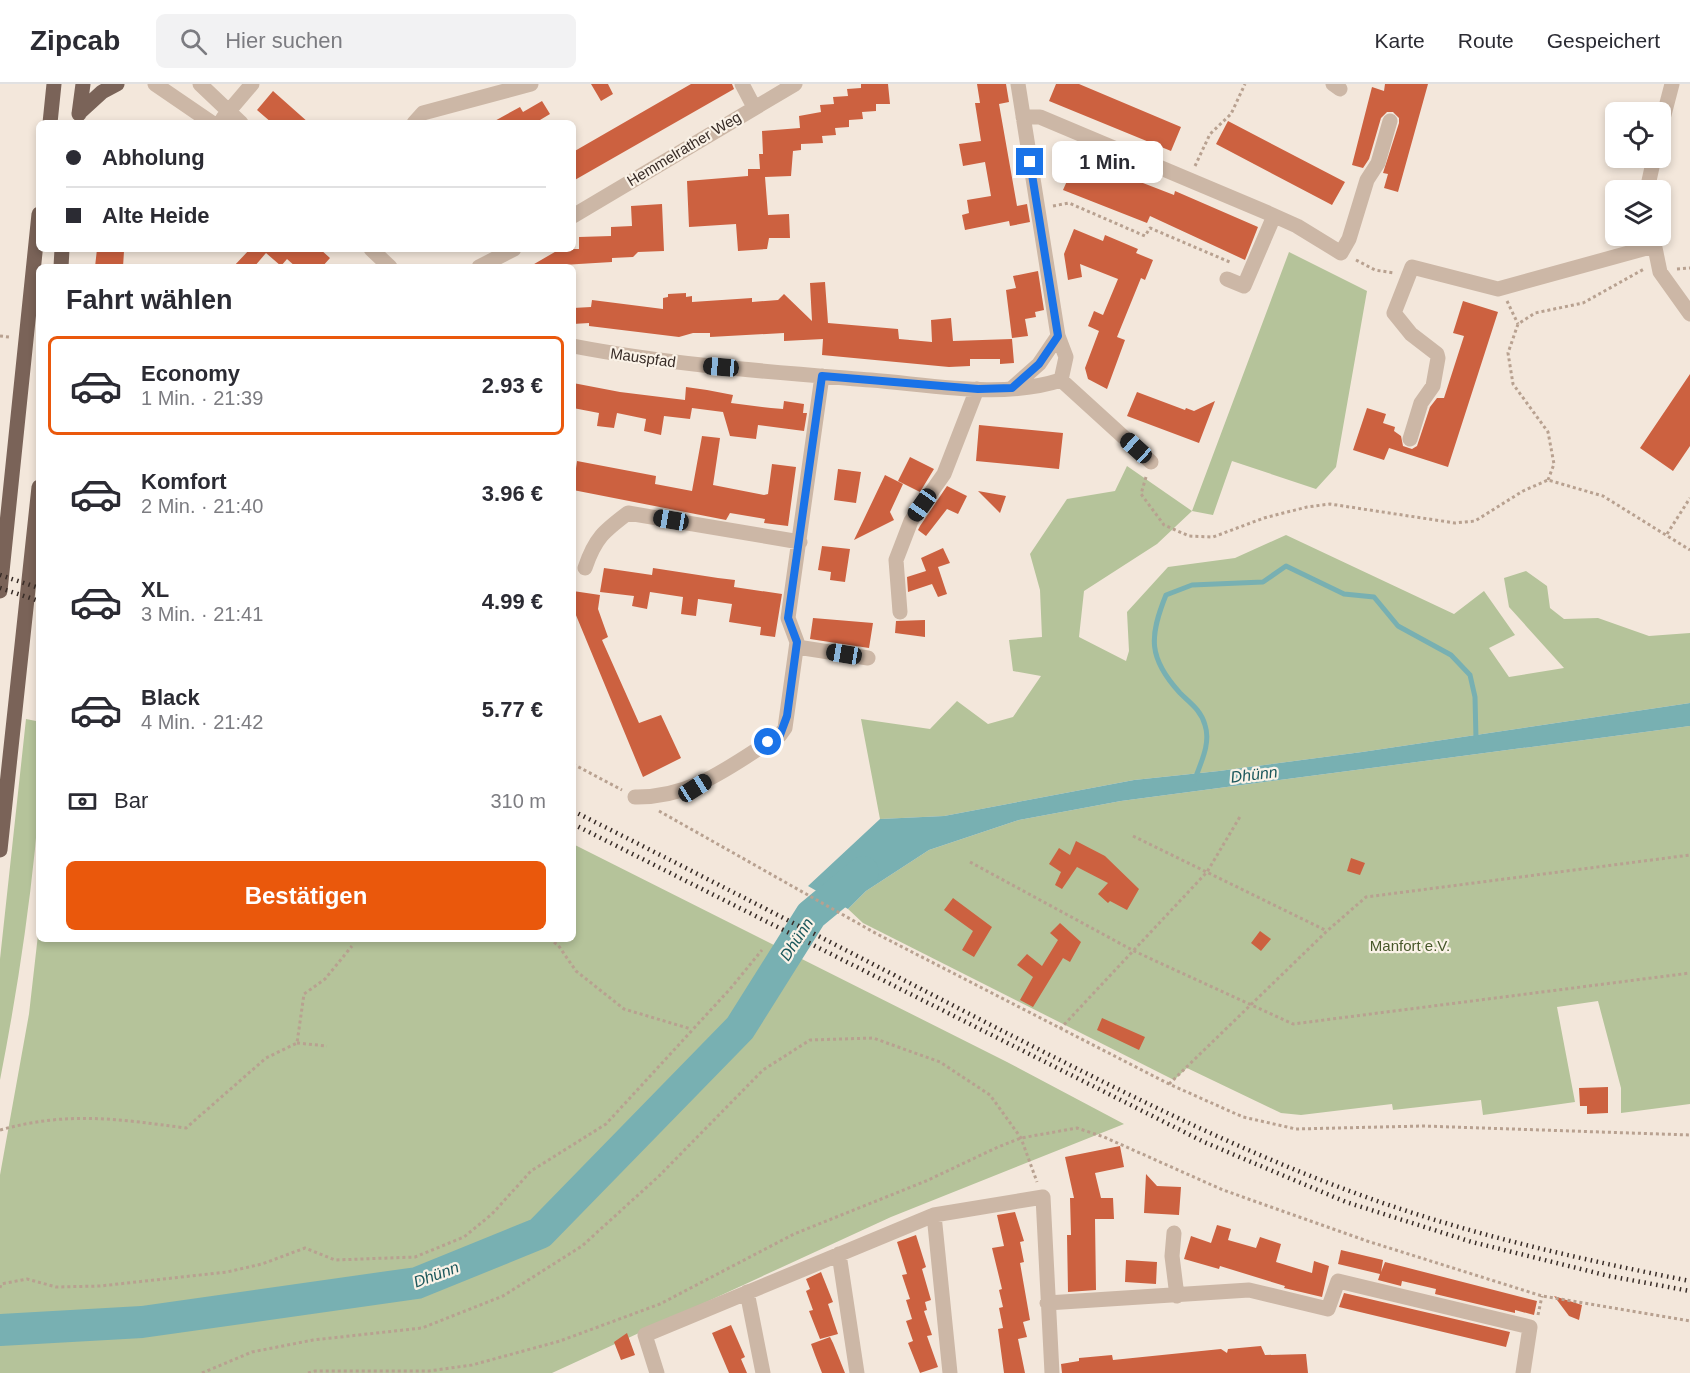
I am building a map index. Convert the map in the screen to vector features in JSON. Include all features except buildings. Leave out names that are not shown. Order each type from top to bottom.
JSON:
[{"type":"main road","points":[[78,118],[83,84]]},
{"type":"main road","points":[[78,118],[102,92],[117,84]]},
{"type":"main road","points":[[50,120],[51,87]]},
{"type":"main road","points":[[0,591],[36,243]]},
{"type":"main road","points":[[0,850],[36,515]]},
{"type":"street","points":[[155,84],[208,120]]},
{"type":"street","points":[[200,84],[238,120]]},
{"type":"street","points":[[221,120],[252,84]]},
{"type":"street","points":[[417,120],[423,113],[531,84]]},
{"type":"street","points":[[742,84],[754,107]]},
{"type":"street","name":"Hemmelrather Weg","points":[[576,214],[795,84]]},
{"type":"street","points":[[1018,84],[1058,336],[1066,357],[1061,380],[1151,462]]},
{"type":"street","points":[[1667,102],[1672,84]]},
{"type":"street","points":[[1023,117],[1040,117],[1274,216],[1297,226],[1341,253],[1349,239],[1367,180],[1377,163],[1390,121]]},
{"type":"street","points":[[1227,279],[1244,286],[1274,216]]},
{"type":"street","points":[[1410,439],[1421,403],[1433,386],[1438,358],[1394,314],[1413,267],[1498,289],[1637,246]]},
{"type":"street","points":[[1654,246],[1660,272],[1690,314]]},
{"type":"street","points":[[373,252],[387,264]]},
{"type":"street","points":[[485,264],[508,252]]},
{"type":"street","points":[[1012,388],[1039,364],[1058,336]]},
{"type":"street","name":"Mauspfad","points":[[576,346],[701,366],[978,389],[1040,387],[1061,380]]},
{"type":"street","points":[[635,797],[672,795],[695,788],[780,735],[787,716],[797,644],[788,618],[822,376]]},
{"type":"street","points":[[900,612],[896,560],[911,521],[944,474],[978,389]]},
{"type":"street","points":[[585,568],[599,535],[628,513],[800,542]]},
{"type":"street","points":[[797,644],[868,658]]},
{"type":"street","points":[[657,1373],[645,1335],[934,1215],[1043,1197],[1052,1373]]},
{"type":"street","points":[[934,1215],[950,1373]]},
{"type":"street","points":[[1174,1233],[1172,1256],[1177,1296]]},
{"type":"street","points":[[839,1254],[856,1373]]},
{"type":"street","points":[[1047,1304],[1249,1290],[1328,1309],[1338,1281],[1530,1327],[1523,1373]]},
{"type":"street","points":[[747,1292],[763,1373]]},
{"type":"path","points":[[1188,180],[1210,134],[1231,114],[1245,84]]},
{"type":"path","points":[[1038,209],[1069,203],[1146,236],[1150,228],[1235,264]]},
{"type":"path","points":[[1341,253],[1375,270],[1398,274],[1413,267]]},
{"type":"path","points":[[1548,480],[1554,464],[1548,432],[1513,384],[1508,354],[1518,324],[1535,313],[1583,303],[1657,262]]},
{"type":"path","points":[[1498,289],[1512,309],[1518,324]]},
{"type":"path","points":[[0,336],[9,337]]},
{"type":"path","points":[[1151,462],[1142,494],[1164,525],[1189,537],[1213,537],[1264,518],[1307,507],[1330,504],[1455,523],[1475,521],[1523,491],[1548,480],[1603,496],[1690,549]]},
{"type":"path","points":[[1667,535],[1690,498]]},
{"type":"path","points":[[576,766],[878,934],[1169,1084],[1243,1117],[1296,1129],[1423,1126],[1690,1135]]},
{"type":"path","points":[[1060,1029],[1207,872],[1241,815]]},
{"type":"path","points":[[1133,836],[1327,931]]},
{"type":"path","points":[[1169,1084],[1249,1005],[1366,897],[1690,855]]},
{"type":"path","points":[[970,862],[1134,951],[1293,1024],[1690,973]]},
{"type":"path","points":[[554,942],[576,971],[624,1009],[691,1029]]},
{"type":"path","points":[[297,1043],[304,994],[325,979],[352,946]]},
{"type":"path","points":[[0,1288],[2,1284],[27,1279],[57,1287],[100,1286],[227,1272],[262,1264],[305,1248],[335,1260],[415,1257],[464,1237],[492,1214],[531,1171],[606,1124],[730,989],[762,950]]},
{"type":"path","points":[[202,1373],[262,1350],[314,1340],[422,1328],[503,1296],[582,1246],[659,1176],[763,1070],[810,1040],[873,1038],[940,1062],[990,1095],[1021,1138],[1043,1197]]},
{"type":"path","points":[[0,1130],[37,1120],[74,1117],[186,1128],[266,1058],[297,1043],[327,1046]]},
{"type":"path","points":[[308,1373],[315,1371],[429,1371],[472,1365],[560,1341],[660,1304],[794,1234],[926,1181],[1021,1138],[1077,1128],[1104,1137],[1223,1190],[1377,1244],[1542,1296],[1690,1321]]},
{"type":"green space","points":[[1289,252],[1367,291],[1336,467],[1316,489],[1232,461],[1213,515],[1192,511]]},
{"type":"green space","points":[[1127,466],[1192,511],[1157,544],[1084,591],[1079,637],[1126,661],[1129,651],[1127,612],[1168,567],[1235,558],[1286,535],[1454,614],[1484,591],[1515,635],[1489,648],[1509,677],[1564,668],[1509,607],[1504,578],[1526,571],[1547,586],[1550,608],[1564,619],[1598,618],[1649,636],[1690,633],[1690,703],[1362,752],[1134,780],[944,816],[880,819],[861,719],[930,729],[957,701],[988,724],[1013,717],[1041,676],[1013,671],[1009,640],[1042,637],[1040,590],[1030,554],[1067,499],[1115,491]]},
{"type":"green space","points":[[26,719],[36,721],[36,834],[16,994],[0,1080],[0,959]]},
{"type":"green space","name":"Manfort e.V.","points":[[1690,726],[1690,1104],[1621,1113],[1621,1088],[1598,1001],[1557,1007],[1575,1102],[1483,1115],[1481,1100],[1393,1110],[1392,1104],[1301,1115],[1281,1113],[1187,1068],[1174,1080],[863,923],[848,909],[866,891],[929,850],[1019,820],[1121,801]]},
{"type":"green space","points":[[576,846],[1007,1062],[1124,1124],[891,1217],[552,1373],[0,1373],[0,1175],[29,1014],[37,942],[576,942]]},
{"type":"water","points":[[1690,703],[1690,726],[1121,801],[1019,820],[929,850],[866,891],[848,909],[808,886],[880,819],[944,816],[1134,780],[1362,752]]},
{"type":"waterway","points":[[1195,779],[1206,746],[1207,732],[1198,711],[1180,693],[1162,669],[1157,658],[1155,635],[1160,610],[1166,595],[1192,585],[1263,582],[1286,566],[1344,594],[1374,597],[1398,626],[1451,655],[1470,675],[1475,697],[1476,739]]},
{"type":"waterway","name":"Dhünn","points":[[0,1330],[142,1322],[417,1283],[540,1233],[740,1028],[811,915],[863,872]]},
{"type":"railway","points":[[0,575],[36,587]]},
{"type":"railway","points":[[0,588],[36,600]]},
{"type":"railway","points":[[576,813],[1076,1068],[1255,1153],[1347,1190],[1431,1219],[1517,1243],[1690,1281]]},
{"type":"railway","points":[[576,826],[1204,1142],[1346,1202],[1472,1242],[1609,1276],[1690,1291]]},
{"type":"route","points":[[768,742],[780,735],[785,728],[787,716],[797,642],[788,618],[822,376],[978,389],[1012,388],[1039,364],[1058,336],[1030,162]]}]
